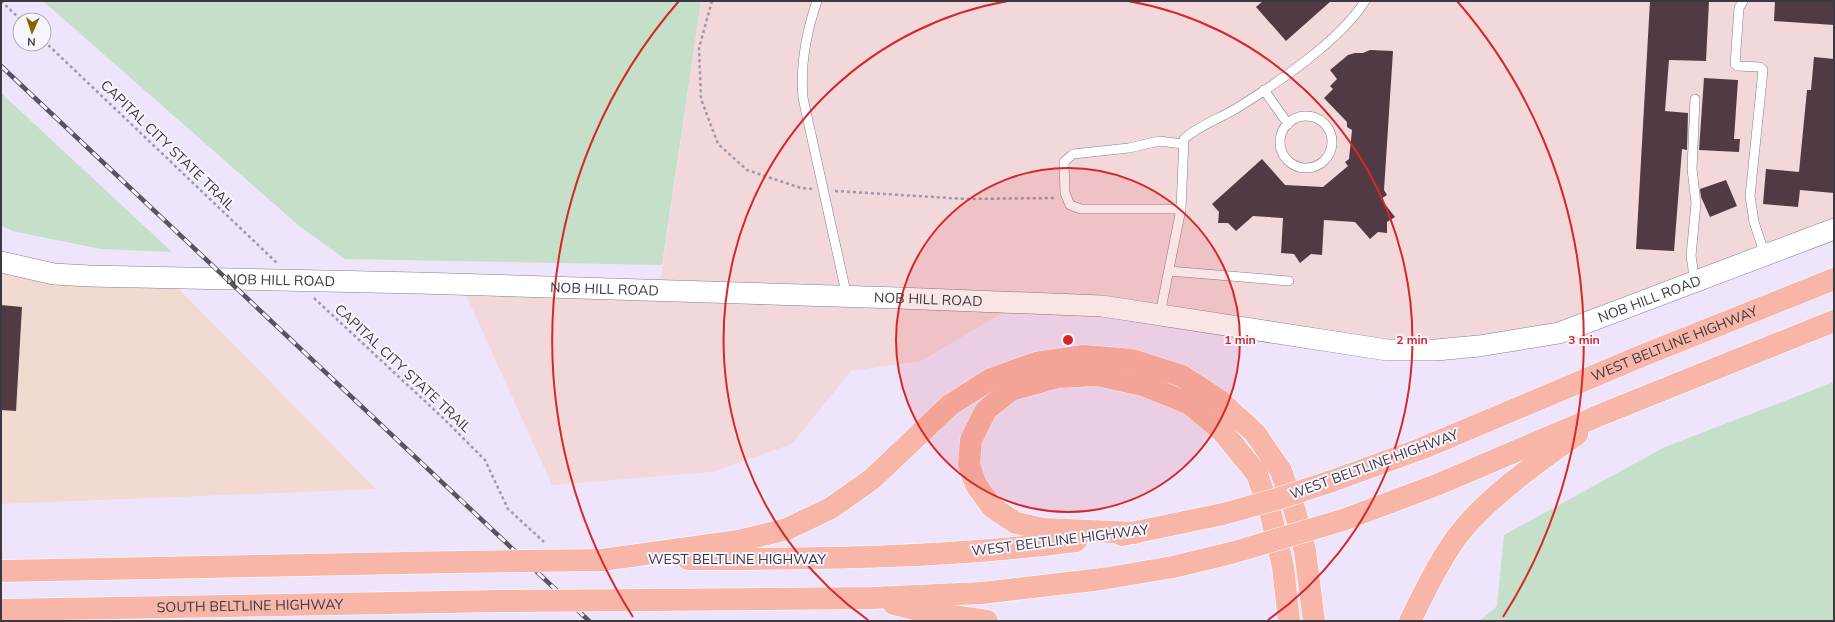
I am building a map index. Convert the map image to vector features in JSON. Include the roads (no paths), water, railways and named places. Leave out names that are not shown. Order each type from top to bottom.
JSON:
[{"type":"highway","name":"WEST BELTLINE HIGHWAY","points":[[1,571],[458,562],[897,557],[1045,545],[1136,533],[1223,514],[1332,481],[1423,448],[1646,354],[1834,279]]},
{"type":"highway","points":[[872,598],[982,593],[1102,579],[1173,567],[1231,553],[1342,520],[1439,484],[1605,413],[1834,321]]},
{"type":"highway","points":[[602,560],[739,541],[787,529],[831,508],[872,479],[950,405],[991,379],[1036,363],[1084,356],[1125,359],[1182,376],[1219,400],[1255,433],[1281,471],[1295,511],[1305,552],[1314,621]]},
{"type":"highway","points":[[1136,533],[1044,529],[1016,523],[992,507],[976,485],[969,465],[971,440],[986,410],[1011,390],[1058,378],[1097,376],[1143,385],[1190,404],[1222,431],[1257,474],[1271,515],[1283,567],[1289,621]]},
{"type":"highway","points":[[1410,621],[1433,575],[1463,529],[1503,489],[1605,413]]},
{"type":"highway","points":[[872,598],[926,612],[987,621]]},
{"type":"highway","name":"SOUTH BELTLINE HIGHWAY","points":[[1,610],[499,601],[872,598]]},
{"type":"street","name":"NOB HILL ROAD","points":[[1,262],[54,274],[89,276],[295,280],[1102,306],[1387,350],[1436,350],[1494,344],[1559,332],[1834,229]]},
{"type":"lane","points":[[817,1],[809,25],[802,77],[803,98],[847,297]]},
{"type":"lane","points":[[1160,314],[1181,209],[1184,139],[1192,131],[1236,108],[1264,90],[1322,47],[1357,14],[1365,1]]},
{"type":"lane","points":[[1743,1],[1739,8],[1735,64],[1737,66],[1760,67],[1763,70],[1750,196],[1754,222],[1765,255]]},
{"type":"lane","points":[[1264,90],[1288,124]]},
{"type":"lane","points":[[1695,99],[1692,169],[1696,203],[1691,256],[1695,282]]},
{"type":"lane","points":[[1302,117],[1310,117],[1324,123],[1332,137],[1332,146],[1330,153],[1317,166],[1309,168],[1300,167],[1285,157],[1281,140],[1283,132],[1288,124],[1302,117]]},
{"type":"lane","points":[[1181,209],[1081,209],[1070,205],[1065,193],[1064,162],[1073,154],[1129,148],[1158,141],[1183,144]]},
{"type":"lane","points":[[1169,270],[1289,281]]},
{"type":"railway","points":[[1,66],[589,621]]}]
